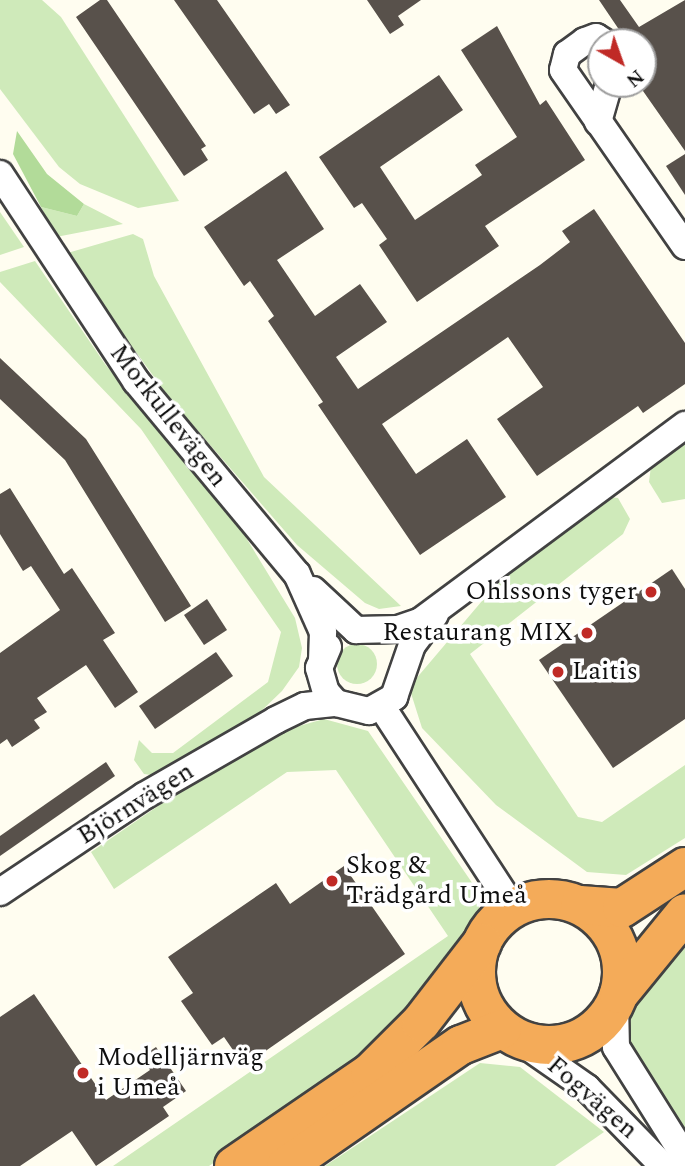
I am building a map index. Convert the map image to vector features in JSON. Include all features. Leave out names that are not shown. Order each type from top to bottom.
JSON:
[{"type":"highway","points":[[234,1166],[370,1073],[421,1022],[483,941],[513,908],[553,899],[580,905],[622,908],[685,867]]},
{"type":"highway","points":[[580,905],[605,924],[616,942],[623,973],[617,999]]},
{"type":"highway","points":[[483,941],[476,982],[485,1008],[508,1033],[541,1045],[569,1043],[598,1027],[685,914]]},
{"type":"highway","points":[[286,1166],[461,1045],[508,1033]]},
{"type":"street","points":[[587,40],[564,62],[568,79],[685,246]]},
{"type":"street","points":[[598,122],[605,98]]},
{"type":"street","name":"Morkullevägen","points":[[0,174],[136,381],[297,574],[323,632],[320,664]]},
{"type":"street","name":"Björnvägen","points":[[276,720],[341,635],[410,625],[440,608],[685,425]]},
{"type":"street","points":[[297,574],[365,630],[397,648],[403,667]]},
{"type":"street","name":"Björnvägen","points":[[0,892],[144,796],[276,720],[306,706],[336,703],[356,712],[382,707],[394,697],[403,667],[440,608]]},
{"type":"street","points":[[320,664],[326,692],[336,703]]},
{"type":"street","points":[[382,707],[513,908]]},
{"type":"street","name":"Fogvägen","points":[[617,999],[616,1047],[685,1157]]},
{"type":"street","name":"Fogvägen","points":[[508,1033],[587,1088],[663,1166]]},
{"type":"green space","points":[[0,0],[42,0],[61,17],[179,201],[138,208],[80,184],[59,167],[0,89]]},
{"type":"green space","points":[[17,131],[47,174],[84,204],[77,216],[41,207],[13,154]]},
{"type":"green space","points":[[84,204],[123,224],[56,237],[41,207],[77,216]]},
{"type":"green space","points":[[0,212],[24,247],[0,255]]},
{"type":"green space","points":[[133,234],[143,239],[154,276],[264,477],[401,606],[379,609],[365,603],[297,545],[171,400],[64,254]]},
{"type":"green space","points":[[35,261],[105,364],[242,531],[295,618],[302,648],[299,667],[282,691],[256,716],[158,776],[144,774],[134,760],[139,740],[152,753],[173,753],[268,682],[281,632],[141,429],[0,282],[0,272]]},
{"type":"green space","points":[[685,442],[685,499],[662,503],[649,482],[651,466]]},
{"type":"green space","points":[[603,496],[618,498],[630,519],[623,534],[470,654],[578,817],[602,822],[685,765],[685,838],[626,875],[587,872],[496,805],[422,728],[409,687],[493,588]]},
{"type":"green space","points":[[357,644],[365,645],[371,650],[376,656],[376,672],[371,678],[365,683],[357,684],[349,683],[343,678],[338,672],[337,664],[338,656],[343,650],[349,645]]},
{"type":"green space","points":[[324,719],[368,731],[477,890],[480,915],[444,975],[395,1032],[319,1093],[209,1166],[113,1166],[448,936],[336,770],[287,772],[114,889],[91,852],[180,791],[285,730]]},
{"type":"green space","points":[[685,935],[685,1139],[623,1039],[634,1002]]},
{"type":"green space","points":[[480,1063],[520,1067],[604,1132],[555,1166],[325,1166]]},
{"type":"building","points":[[100,0],[107,0],[206,146],[201,149],[208,160],[184,176],[76,17]]},
{"type":"building","points":[[174,0],[217,0],[290,105],[276,114],[269,104],[254,114]]},
{"type":"building","points":[[367,0],[421,0],[398,16],[404,25],[390,34]]},
{"type":"building","points":[[599,0],[620,0],[639,27],[685,0],[685,151],[648,98],[657,98],[657,28],[618,28]]},
{"type":"building","points":[[497,26],[540,105],[546,100],[585,160],[485,226],[499,246],[417,302],[379,245],[387,239],[362,203],[354,208],[319,157],[439,75],[463,110],[380,167],[415,220],[482,175],[475,165],[517,137],[461,50]]},
{"type":"building","points":[[685,154],[685,195],[666,166]]},
{"type":"building","points":[[286,171],[324,229],[277,260],[315,316],[360,284],[387,322],[336,357],[358,389],[540,265],[570,242],[562,231],[594,209],[685,343],[685,384],[643,413],[638,406],[537,476],[497,419],[543,387],[508,337],[382,424],[416,474],[467,439],[506,497],[420,555],[318,405],[323,402],[268,321],[274,316],[250,281],[244,286],[204,227]]},
{"type":"building","points":[[0,358],[86,439],[191,606],[165,622],[65,460],[0,399]]},
{"type":"building","points":[[10,488],[64,574],[72,568],[115,633],[103,640],[138,692],[115,708],[86,665],[37,698],[47,712],[34,720],[40,728],[12,747],[7,739],[0,744],[0,653],[60,610],[31,566],[23,571],[0,534],[0,494]]},
{"type":"building","points":[[672,569],[685,589],[685,719],[613,768],[539,660]]},
{"type":"building","points":[[207,599],[227,630],[204,645],[184,615]]},
{"type":"building","points":[[216,652],[233,676],[155,729],[139,706]]},
{"type":"building","points":[[106,762],[115,776],[0,856],[0,836]]},
{"type":"building","points":[[344,866],[405,954],[244,1066],[224,1037],[212,1045],[181,1001],[193,993],[168,957],[276,883],[290,904]]},
{"type":"building","points":[[34,994],[106,1100],[150,1070],[141,1057],[156,1047],[186,1091],[163,1107],[169,1116],[96,1166],[72,1131],[20,1166],[0,1166],[0,1017]]},
{"type":"place","name":"Ohlssons tyger","points":[[651,592]]},
{"type":"place","name":"Restaurang MIX","points":[[587,633]]},
{"type":"place","name":"Laitis","points":[[558,672]]},
{"type":"place","name":"Skog & Trädgård Umeå","points":[[332,881]]},
{"type":"place","name":"Modelljärnväg i Umeå","points":[[83,1073]]}]
